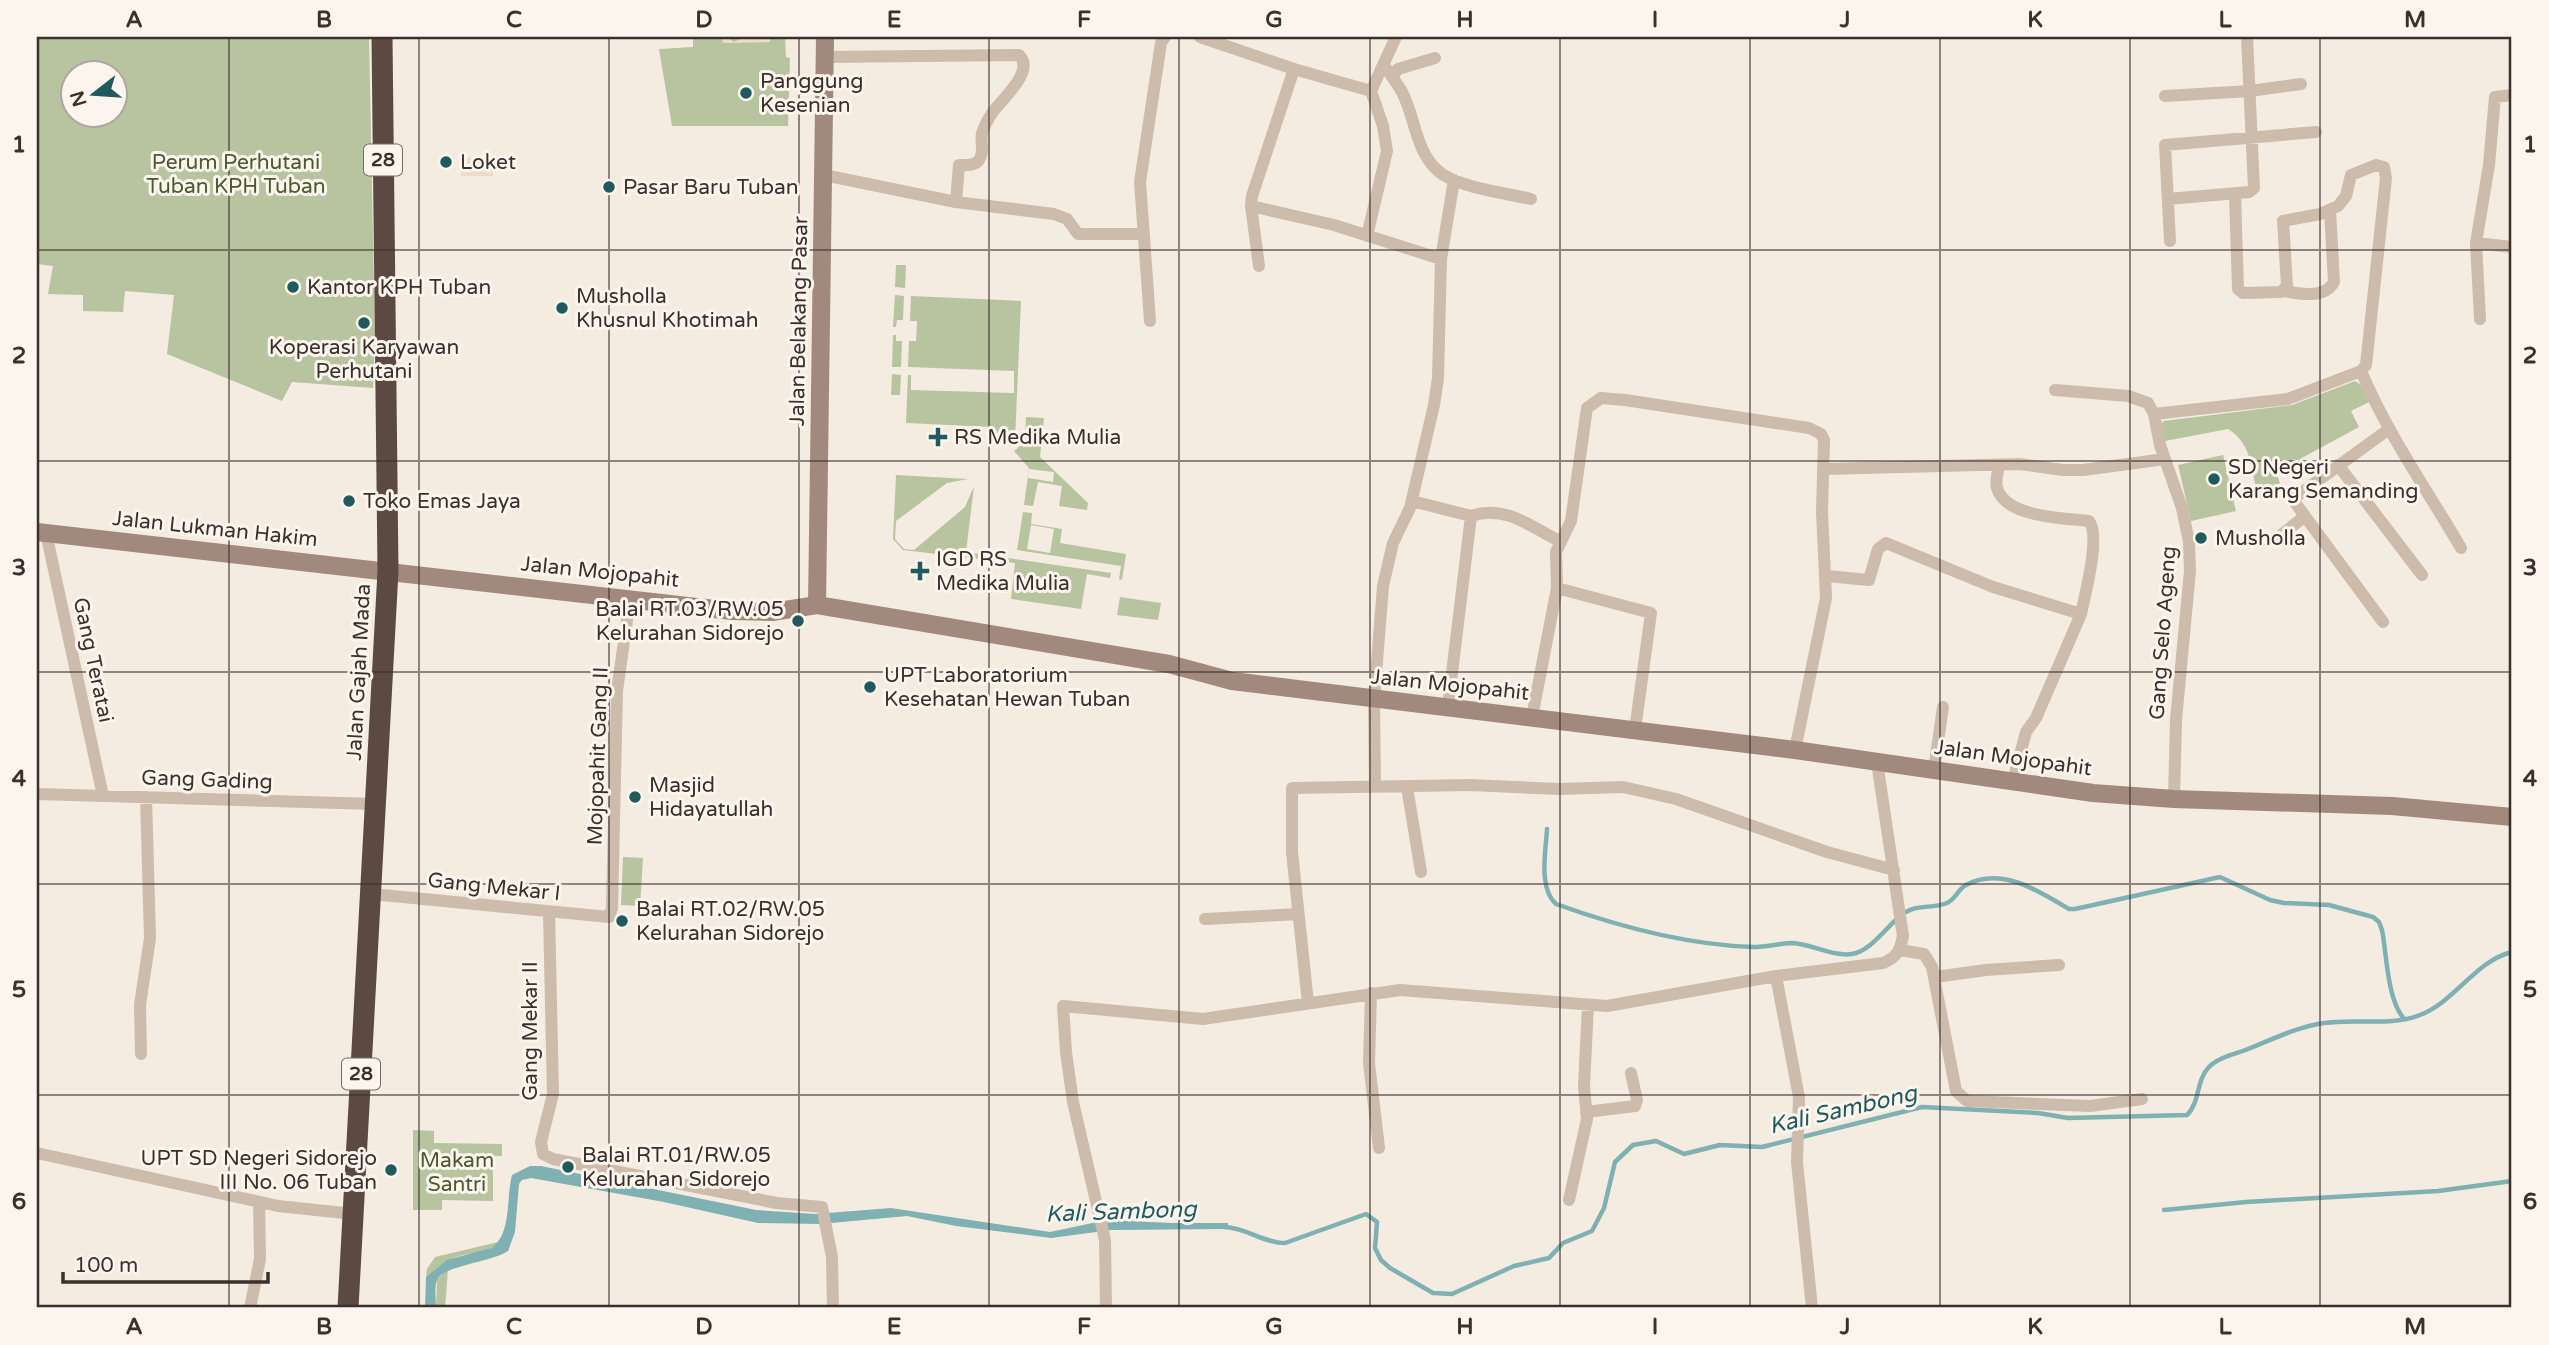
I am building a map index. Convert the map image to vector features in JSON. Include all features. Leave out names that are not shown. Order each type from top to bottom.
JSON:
[{"type":"highway","name":"Jalan Gajah Mada","points":[[348,1308],[388,571],[382,37]]},
{"type":"street","name":"Jalan Belakang Pasar","points":[[817,606],[825,37]]},
{"type":"street","points":[[1150,321],[1140,169],[1161,43],[1165,37]]},
{"type":"street","points":[[1200,37],[1294,69],[1371,91]]},
{"type":"street","points":[[1367,236],[1387,151],[1383,126],[1371,91],[1396,37]]},
{"type":"street","points":[[2168,199],[2235,194],[2253,191],[2255,188],[2247,37]]},
{"type":"street","points":[[825,57],[1019,55],[1023,58],[1025,64],[1019,79],[989,117],[981,135],[980,159],[968,166],[959,165],[956,202]]},
{"type":"street","points":[[1392,76],[1398,69],[1435,58]]},
{"type":"street","points":[[1384,65],[1402,92],[1421,145],[1441,173],[1454,180],[1531,199]]},
{"type":"street","points":[[1259,267],[1252,196],[1294,69]]},
{"type":"street","points":[[2165,96],[2301,85]]},
{"type":"street","points":[[2480,319],[2476,243],[2489,165],[2495,97],[2512,95]]},
{"type":"street","points":[[2170,241],[2165,145],[2316,132]]},
{"type":"street","points":[[2055,390],[2134,397],[2148,403],[2154,414],[2288,400],[2361,371],[2366,365],[2368,355],[2386,178],[2384,167],[2376,165],[2351,175],[2344,201],[2330,211],[2283,221],[2287,286],[2284,291]]},
{"type":"street","points":[[824,175],[956,202],[1054,214],[1067,219],[1078,234],[1143,233]]},
{"type":"street","points":[[1375,787],[1374,699],[1385,575],[1393,543],[1412,501],[1428,437],[1438,378],[1441,259],[1454,180]]},
{"type":"street","points":[[2235,194],[2238,289],[2242,293],[2284,291],[2302,294],[2325,292],[2331,288],[2334,282],[2330,211]]},
{"type":"street","points":[[1251,206],[1334,225],[1441,259]]},
{"type":"street","points":[[2476,243],[2512,247]]},
{"type":"street","points":[[2361,371],[2380,416],[2461,548]]},
{"type":"street","points":[[1532,717],[1557,587],[1556,551],[1571,521],[1587,408],[1601,398],[1809,428],[1821,434],[1824,440],[1822,512],[1826,598],[1795,750]]},
{"type":"street","name":"Gang Selo Ageng","points":[[2154,414],[2165,459],[2182,508],[2190,553],[2176,720],[2174,799]]},
{"type":"street","points":[[2383,622],[2294,498],[2338,465],[2368,447],[2389,429]]},
{"type":"street","points":[[1824,469],[2019,464],[2083,470],[2165,459]]},
{"type":"street","points":[[1998,465],[1996,486],[2019,511],[2089,521],[2093,526],[2094,540],[2081,614],[2036,718],[2026,732],[2013,781]]},
{"type":"street","points":[[2338,465],[2423,575]]},
{"type":"street","points":[[1412,501],[1471,516],[1485,511],[1499,512],[1560,542]]},
{"type":"street","points":[[1448,706],[1471,516]]},
{"type":"street","points":[[2272,539],[2280,536],[2305,516]]},
{"type":"street","name":"Jalan Lukman Hakim","points":[[41,533],[388,571]]},
{"type":"street","name":"Gang Teratai","points":[[41,533],[103,796]]},
{"type":"street","points":[[1827,576],[1869,580],[1878,549],[1886,543],[1993,587],[2081,614]]},
{"type":"street","name":"Jalan Mojopahit","points":[[388,571],[751,612],[817,606],[1169,664],[1232,681],[1795,750],[2093,793],[2174,799],[2392,806],[2512,817]]},
{"type":"street","points":[[1557,587],[1651,613],[1635,730]]},
{"type":"street","name":"Mojopahit Gang II","points":[[611,916],[617,691],[630,599]]},
{"type":"street","points":[[1934,770],[1943,707]]},
{"type":"street","points":[[1106,1308],[1105,1240],[1073,1102],[1063,1006],[1203,1019],[1389,990],[1422,990],[1588,1005],[1623,1005],[1776,976],[1883,963],[1893,958],[1900,950],[1903,936],[1877,762]]},
{"type":"street","points":[[1308,1003],[1292,852],[1292,788],[1471,785],[1559,789],[1609,786],[1650,792],[1860,862],[1894,870]]},
{"type":"street","points":[[1407,787],[1421,872]]},
{"type":"street","name":"Gang Gading","points":[[37,794],[376,804]]},
{"type":"street","points":[[141,1054],[140,1005],[150,938],[146,797]]},
{"type":"street","name":"Gang Mekar I","points":[[372,894],[602,918],[611,916]]},
{"type":"street","name":"Gang Mekar II","points":[[549,912],[553,1094],[541,1142],[543,1154],[553,1159],[777,1203],[820,1206],[824,1210],[832,1257],[833,1308]]},
{"type":"street","points":[[1205,919],[1298,914]]},
{"type":"street","points":[[1900,950],[1924,954],[1936,977],[1956,1091],[1967,1101],[2090,1106],[2142,1099]]},
{"type":"street","points":[[1936,977],[1986,970],[2059,965]]},
{"type":"street","points":[[1776,976],[1800,1097],[1796,1151],[1812,1308]]},
{"type":"street","points":[[1371,993],[1369,1063],[1379,1148]]},
{"type":"street","points":[[1569,1200],[1585,1133],[1587,1112],[1584,1086],[1588,1005]]},
{"type":"street","points":[[1587,1112],[1635,1106],[1637,1100],[1631,1073]]},
{"type":"street","points":[[37,1153],[259,1202],[354,1214]]},
{"type":"street","points":[[250,1308],[260,1259],[259,1202]]},
{"type":"green space","name":"Perum Perhutani Tuban KPH Tuban","points":[[37,37],[369,37],[375,337],[373,388],[292,382],[282,401],[167,354],[174,295],[125,291],[123,312],[83,311],[83,295],[48,294],[53,266],[37,264]]},
{"type":"green space","points":[[693,37],[785,37],[786,57],[790,58],[788,126],[672,126],[659,49],[693,47]]},
{"type":"green space","points":[[896,265],[906,265],[905,288],[895,287]]},
{"type":"green space","points":[[895,295],[904,296],[903,320],[897,320],[896,327],[893,327]]},
{"type":"green space","points":[[911,296],[1021,301],[1015,440],[1009,445],[992,427],[906,423],[908,375],[911,375],[911,390],[1014,393],[1014,371],[908,367],[909,341],[916,341],[917,321],[910,321]]},
{"type":"green space","points":[[893,335],[896,335],[896,341],[902,341],[901,367],[892,367]]},
{"type":"green space","points":[[892,374],[901,375],[900,395],[891,395]]},
{"type":"green space","points":[[2355,381],[2361,385],[2369,402],[2351,411],[2359,427],[2276,472],[2280,483],[2258,500],[2247,451],[2236,435],[2228,429],[2165,441],[2161,424],[2164,421],[2292,405]]},
{"type":"green space","points":[[1026,417],[1044,418],[1040,457],[1088,503],[1087,510],[1059,506],[1062,486],[1038,482],[1033,506],[1024,505],[1029,468],[1014,451],[1025,442]],"holes":[[[1029,469],[1054,472],[1053,482],[1028,478]]]},
{"type":"green space","points":[[2223,455],[2236,511],[2191,521],[2178,465]]},
{"type":"green space","points":[[896,475],[968,479],[947,483],[896,521],[895,539],[904,549],[914,550],[965,507],[974,486],[966,552],[1111,573],[1110,578],[1087,574],[1081,609],[1011,599],[1015,563],[903,550],[893,539]]},
{"type":"green space","points":[[1023,512],[1032,513],[1031,524],[1062,529],[1060,543],[1126,554],[1122,580],[1119,579],[1121,566],[1017,550]],"holes":[[[1031,525],[1054,529],[1050,553],[1027,549]]]},
{"type":"green space","points":[[1120,597],[1161,603],[1158,620],[1117,615]]},
{"type":"green space","points":[[623,857],[643,858],[640,906],[621,905]]},
{"type":"green space","name":"Makam Santri","points":[[413,1130],[434,1131],[434,1143],[502,1144],[502,1156],[493,1156],[493,1201],[442,1200],[442,1210],[413,1210]]},
{"type":"green space","points":[[498,1242],[485,1250],[449,1260],[426,1277],[427,1269],[435,1257]]},
{"type":"green space","points":[[448,1269],[445,1308],[436,1308],[437,1279]]},
{"type":"shaded area","points":[[722,37],[734,42],[744,37],[770,37],[770,42],[723,43]]},
{"type":"shaded area","points":[[492,157],[493,176],[461,176],[461,158]]},
{"type":"water","points":[[530,1166],[541,1166],[756,1210],[815,1214],[891,1208],[1050,1232],[1107,1220],[1228,1223],[1228,1229],[1111,1230],[1051,1238],[956,1226],[907,1216],[820,1224],[758,1223],[664,1202],[531,1178],[522,1180],[519,1184],[515,1232],[508,1251],[441,1275],[437,1280],[436,1308],[425,1308],[426,1277],[447,1260],[491,1248],[498,1242],[505,1225],[512,1175]]},
{"type":"waterway","points":[[1547,829],[1545,879],[1550,897],[1556,904],[1628,927],[1703,943],[1753,947],[1790,943],[1844,954],[1865,949],[1904,913],[1916,908],[1947,903],[1963,887],[1979,880],[2006,879],[2032,888],[2069,909],[2075,909],[2220,877],[2270,900],[2329,905],[2373,917],[2382,930],[2388,977],[2398,1011],[2404,1019]]},
{"type":"waterway","name":"Kali Sambong","points":[[1224,1227],[1285,1243],[1366,1214],[1377,1222],[1375,1248],[1381,1260],[1433,1293],[1452,1294],[1514,1266],[1549,1258],[1563,1243],[1592,1231],[1604,1208],[1615,1162],[1633,1145],[1656,1141],[1684,1154],[1720,1145],[1762,1147],[1922,1107],[2038,1113],[2068,1118],[2187,1115],[2194,1104],[2205,1072],[2218,1061],[2314,1025],[2397,1021],[2420,1015],[2444,1001],[2487,964],[2512,952]]},
{"type":"waterway","points":[[2164,1210],[2246,1202],[2438,1191],[2512,1181]]},
{"type":"place","name":"Panggung Kesenian","points":[[746,93]]},
{"type":"place","name":"Loket","points":[[446,162]]},
{"type":"place","name":"Pasar Baru Tuban","points":[[609,187]]},
{"type":"place","name":"Kantor KPH Tuban","points":[[293,287]]},
{"type":"place","name":"Musholla Khusnul Khotimah","points":[[562,308]]},
{"type":"place","name":"Koperasi Karyawan Perhutani","points":[[364,323]]},
{"type":"place","name":"RS Medika Mulia","points":[[938,437]]},
{"type":"place","name":"SD Negeri Karang Semanding","points":[[2214,479]]},
{"type":"place","name":"Toko Emas Jaya","points":[[349,501]]},
{"type":"place","name":"Musholla","points":[[2201,538]]},
{"type":"place","name":"IGD RS Medika Mulia","points":[[920,571]]},
{"type":"place","name":"Balai RT.03/RW.05 Kelurahan Sidorejo","points":[[798,621]]},
{"type":"place","name":"UPT Laboratorium Kesehatan Hewan Tuban","points":[[870,687]]},
{"type":"place","name":"Masjid Hidayatullah","points":[[635,797]]},
{"type":"place","name":"Balai RT.02/RW.05 Kelurahan Sidorejo","points":[[622,921]]},
{"type":"place","name":"Balai RT.01/RW.05 Kelurahan Sidorejo","points":[[568,1167]]},
{"type":"place","name":"UPT SD Negeri Sidorejo III No. 06 Tuban","points":[[391,1170]]}]
